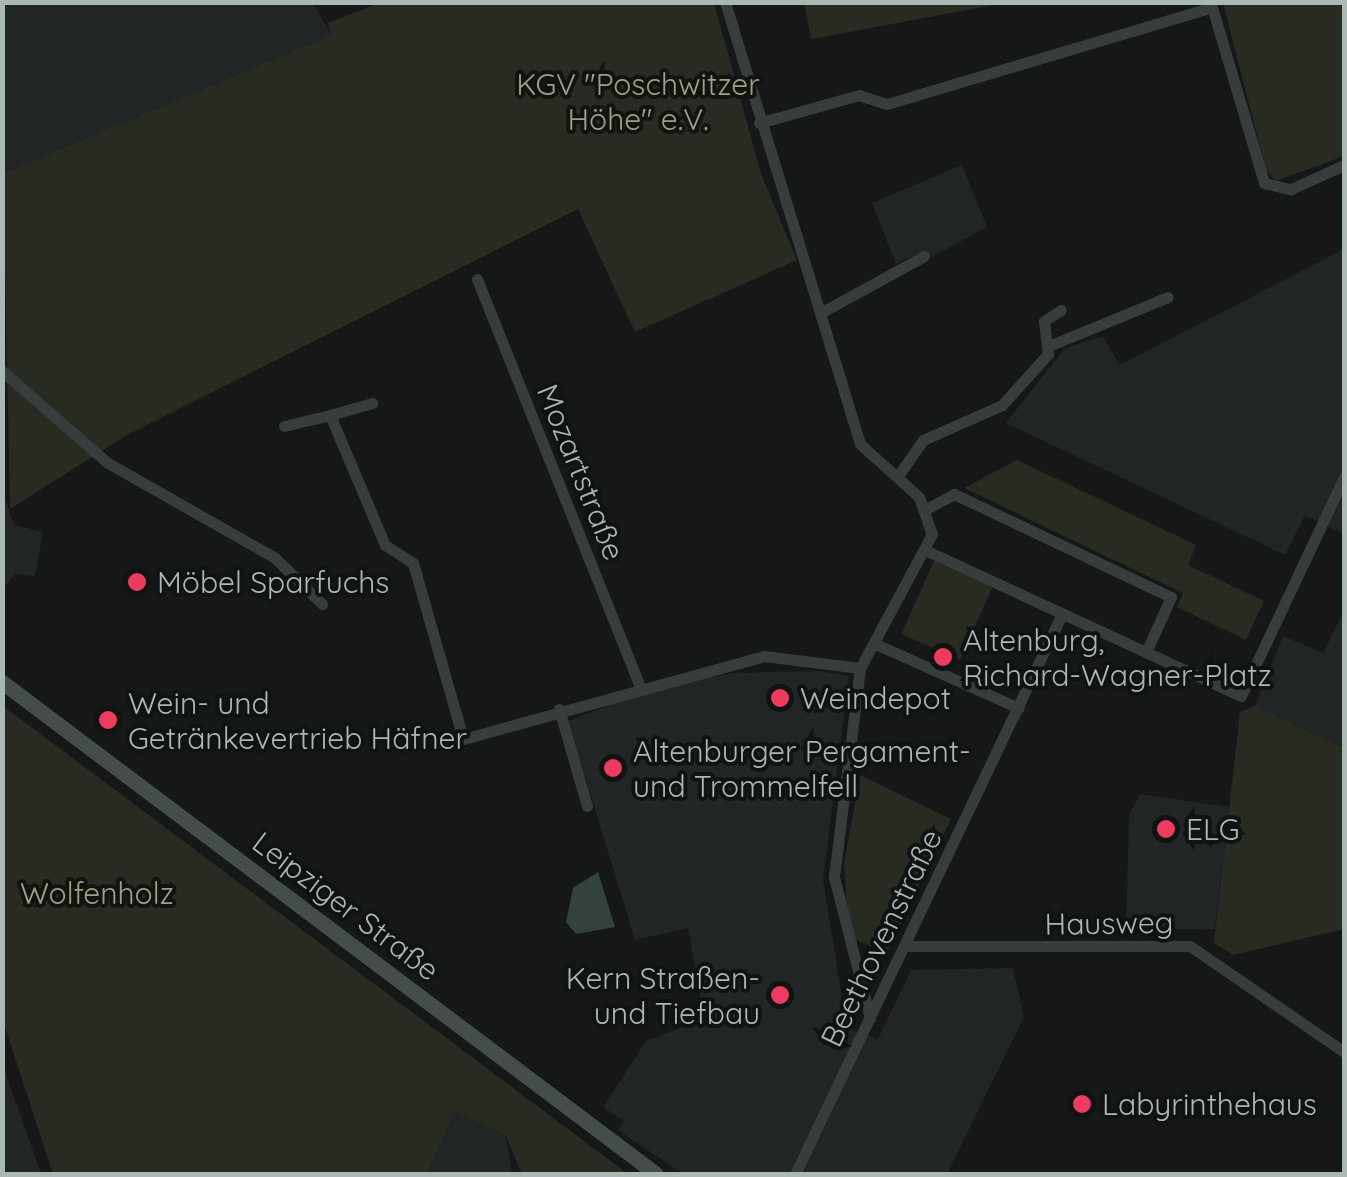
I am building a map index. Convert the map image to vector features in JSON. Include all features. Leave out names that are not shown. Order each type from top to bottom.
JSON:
[{"type":"street","points":[[725,2],[758,123],[824,311],[860,444],[900,473],[928,508],[925,550],[878,644],[860,668],[834,877],[870,1018]]},
{"type":"street","points":[[758,123],[859,94],[886,104],[1212,7],[1264,184],[1291,189],[1344,165]]},
{"type":"street","points":[[824,311],[924,256]]},
{"type":"street","name":"Mozartstraße","points":[[477,280],[638,684]]},
{"type":"street","points":[[900,473],[924,440],[1002,405],[1051,345],[1168,297]]},
{"type":"street","points":[[1051,345],[1044,321],[1061,310]]},
{"type":"street","points":[[2,371],[108,462],[275,558],[322,604]]},
{"type":"street","points":[[284,426],[372,403]]},
{"type":"street","points":[[330,415],[385,545],[413,562],[463,740],[638,684],[764,656],[860,668]]},
{"type":"street","points":[[925,550],[1240,696],[1344,480]]},
{"type":"street","points":[[928,508],[954,494],[1171,596],[1146,652]]},
{"type":"street","name":"Beethovenstraße","points":[[795,1174],[1062,614]]},
{"type":"street","points":[[878,644],[1020,708]]},
{"type":"street","name":"Leipziger Straße","points":[[2,682],[656,1174]]},
{"type":"street","points":[[559,709],[587,806]]},
{"type":"street","name":"Hausweg","points":[[904,946],[1190,946],[1344,1052]]},
{"type":"shaded area","points":[[3,3],[313,3],[331,35],[3,173]]},
{"type":"shaded area","points":[[962,165],[987,227],[926,260],[922,252],[896,264],[872,203]]},
{"type":"shaded area","points":[[1344,249],[1344,534],[1305,515],[1285,555],[1006,423],[1065,348],[1103,336],[1120,365]]},
{"type":"shaded area","points":[[2,490],[14,525],[43,532],[35,576],[15,574],[3,589]]},
{"type":"shaded area","points":[[1344,611],[1344,748],[1255,706],[1283,636],[1323,653]]},
{"type":"shaded area","points":[[820,671],[849,676],[823,880],[847,1028],[878,1039],[911,970],[1013,968],[1024,1017],[947,1174],[683,1174],[618,1130],[624,1121],[603,1107],[646,1041],[704,1019],[688,928],[635,940],[568,721],[650,689],[732,673]]},
{"type":"shaded area","points":[[1140,794],[1229,807],[1215,929],[1126,930],[1129,815]]},
{"type":"shaded area","points":[[598,872],[615,927],[576,934],[566,922],[573,888]]},
{"type":"shaded area","points":[[2,1063],[32,1148],[41,1174],[3,1174]]},
{"type":"shaded area","points":[[455,1112],[506,1136],[512,1174],[427,1174]]},
{"type":"green space","name":"KGV \"Poschwitzer Höhe\" e.V.","points":[[804,2],[1005,3],[811,39]]},
{"type":"green space","points":[[380,3],[714,3],[761,174],[797,260],[635,332],[578,209],[127,435],[10,509],[3,173],[331,35],[328,23]]},
{"type":"green space","points":[[1223,3],[1344,3],[1344,156],[1276,181],[1266,170]]},
{"type":"green space","points":[[1017,460],[1196,545],[1188,565],[1264,601],[1246,640],[1177,607],[1183,593],[964,488]]},
{"type":"green space","points":[[934,561],[992,587],[960,660],[901,634]]},
{"type":"green space","name":"Wolfenholz","points":[[3,706],[628,1174],[522,1174],[506,1136],[455,1112],[427,1174],[53,1174],[3,1021]]},
{"type":"green space","points":[[1255,706],[1344,748],[1344,929],[1233,955],[1214,943],[1240,712]]},
{"type":"green space","points":[[860,775],[951,819],[887,952],[849,937],[844,865]]},
{"type":"place","name":"Möbel Sparfuchs","points":[[137,582]]},
{"type":"place","name":"Altenburg, Richard-Wagner-Platz","points":[[943,657]]},
{"type":"place","name":"Weindepot","points":[[780,698]]},
{"type":"place","name":"Wein- und Getränkevertrieb Häfner","points":[[108,720]]},
{"type":"place","name":"Altenburger Pergament- und Trommelfell","points":[[613,768]]},
{"type":"place","name":"ELG","points":[[1166,829]]},
{"type":"place","name":"Kern Straßen- und Tiefbau","points":[[780,995]]},
{"type":"place","name":"Labyrinthehaus","points":[[1082,1104]]}]
